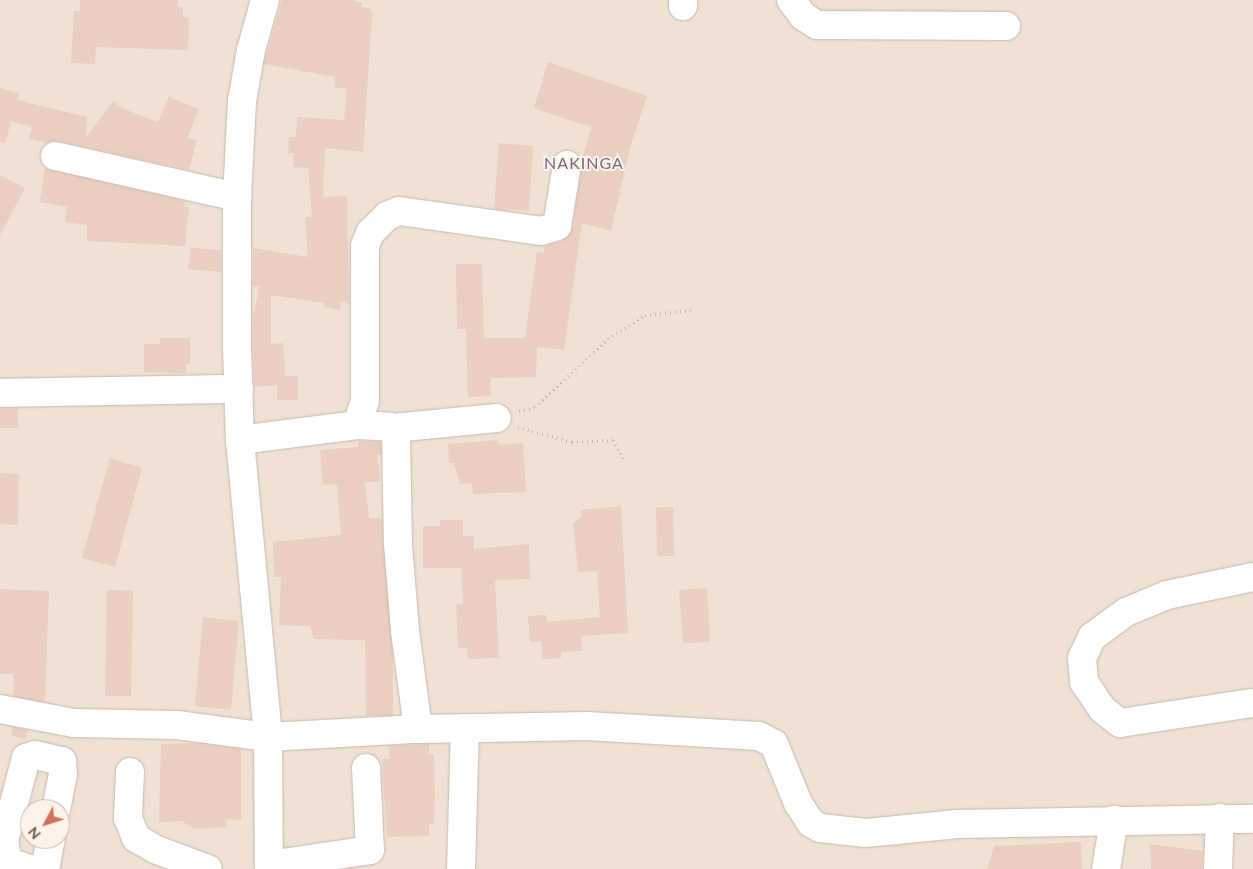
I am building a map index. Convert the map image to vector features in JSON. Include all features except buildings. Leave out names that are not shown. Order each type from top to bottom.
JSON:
[{"type":"street","points":[[265,0],[251,50],[242,101],[237,198],[240,440],[268,737],[269,867],[370,850],[366,768]]},
{"type":"street","points":[[791,0],[803,16],[817,25],[1006,26]]},
{"type":"street","points":[[55,156],[237,198]]},
{"type":"street","points":[[357,425],[365,401],[365,246],[370,233],[387,216],[398,211],[541,231],[557,226],[567,165]]},
{"type":"street","points":[[0,393],[239,389]]},
{"type":"street","points":[[240,440],[357,425],[393,428],[497,418]]},
{"type":"street","points":[[393,428],[396,433],[398,544],[404,621],[418,728]]},
{"type":"street","points":[[1253,577],[1167,594],[1126,612],[1092,637],[1082,658],[1084,682],[1102,709],[1120,723],[1253,702]]},
{"type":"street","points":[[0,709],[74,723],[177,725],[268,737],[418,728],[587,726],[759,736],[774,744],[804,815],[820,828],[866,833],[958,824],[1220,818],[1253,819]]},
{"type":"street","points":[[461,869],[465,728]]},
{"type":"street","points":[[30,869],[8,862],[4,841],[26,758],[35,755],[62,761],[63,774],[58,799]]},
{"type":"street","points":[[130,772],[128,818],[136,838],[157,850],[208,869]]},
{"type":"street","points":[[1218,869],[1220,818]]},
{"type":"street","points":[[1106,869],[1114,820]]},
{"type":"street","points":[[45,869],[49,849]]},
{"type":"path","points":[[497,418],[534,407],[608,339],[646,315],[691,310]]},
{"type":"path","points":[[497,418],[533,433],[572,442],[613,440],[624,459]]},
{"type":"shaded area","points":[[0,0],[1253,0],[1253,869],[0,869]]},
{"type":"district","name":"NAKINGA","points":[[584,163]]}]
